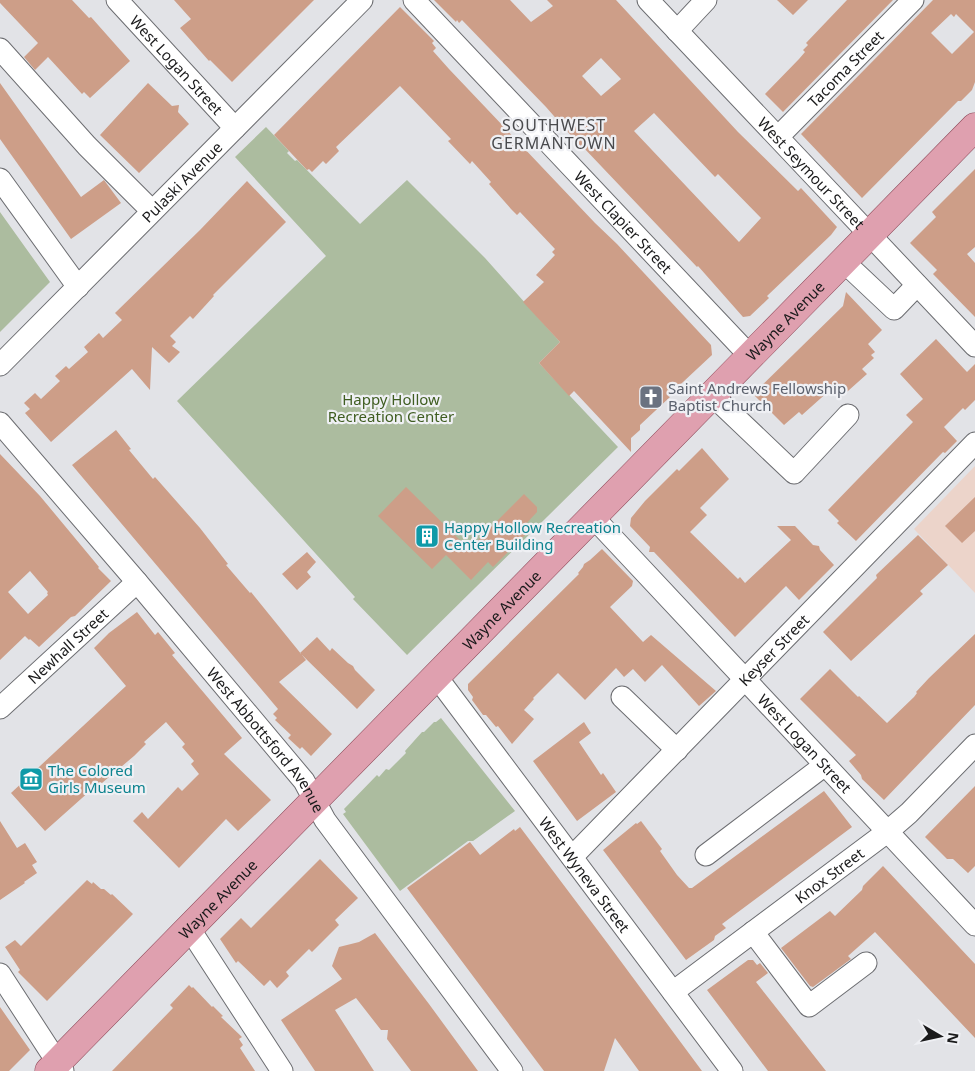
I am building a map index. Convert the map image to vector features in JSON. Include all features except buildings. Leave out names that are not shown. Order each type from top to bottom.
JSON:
[{"type":"main road","name":"Wayne Avenue","points":[[56,1068],[189,928],[975,127]]},
{"type":"street","name":"West Logan Street","points":[[117,0],[235,128]]},
{"type":"street","name":"Pulaski Avenue","points":[[0,365],[362,0]]},
{"type":"street","name":"West Clapier Street","points":[[414,0],[750,356]]},
{"type":"street","name":"West Seymour Street","points":[[648,0],[975,346]]},
{"type":"street","points":[[677,31],[706,0]]},
{"type":"street","name":"Tacoma Street","points":[[778,137],[913,0]]},
{"type":"street","points":[[0,49],[87,146],[152,211]]},
{"type":"street","points":[[0,179],[78,287]]},
{"type":"street","points":[[843,261],[894,309],[917,285]]},
{"type":"street","points":[[712,395],[794,473],[848,416]]},
{"type":"street","name":"West Abbottsford Avenue","points":[[0,423],[137,582],[304,781],[314,801],[334,832],[512,1071]]},
{"type":"street","name":"Keyser Street","points":[[572,857],[975,443]]},
{"type":"street","name":"West Logan Street","points":[[593,517],[975,925]]},
{"type":"street","name":"Newhall Street","points":[[0,708],[137,582]]},
{"type":"street","name":"West Wyneva Street","points":[[436,676],[732,1071]]},
{"type":"street","points":[[622,697],[677,750]]},
{"type":"street","name":"Knox Street","points":[[673,992],[887,832],[909,813],[975,745]]},
{"type":"street","points":[[706,855],[825,765]]},
{"type":"street","points":[[189,928],[282,1071]]},
{"type":"street","points":[[753,932],[809,1006],[866,963]]},
{"type":"street","points":[[0,974],[56,1068]]},
{"type":"shaded area","points":[[975,466],[975,593],[914,529]]},
{"type":"green space","name":"Happy Hollow Recreation Center","points":[[266,127],[289,151],[287,153],[295,161],[297,160],[360,224],[407,180],[485,258],[560,342],[539,363],[618,447],[407,655],[353,599],[355,597],[177,401],[326,256],[235,157]]},
{"type":"green space","points":[[0,212],[50,282],[0,332]]},
{"type":"green space","points":[[441,718],[515,811],[473,841],[468,841],[400,891],[343,814],[346,812],[344,809],[377,775],[379,777],[386,769],[389,770],[406,753],[405,751],[422,732]]},
{"type":"place","name":"Saint Andrews Fellowship Baptist Church","points":[[651,397]]},
{"type":"place","name":"Happy Hollow Recreation Center Building","points":[[427,536]]},
{"type":"place","name":"The Colored Girls Museum","points":[[31,779]]},
{"type":"district","name":"SOUTHWEST GERMANTOWN","points":[[554,134]]}]
